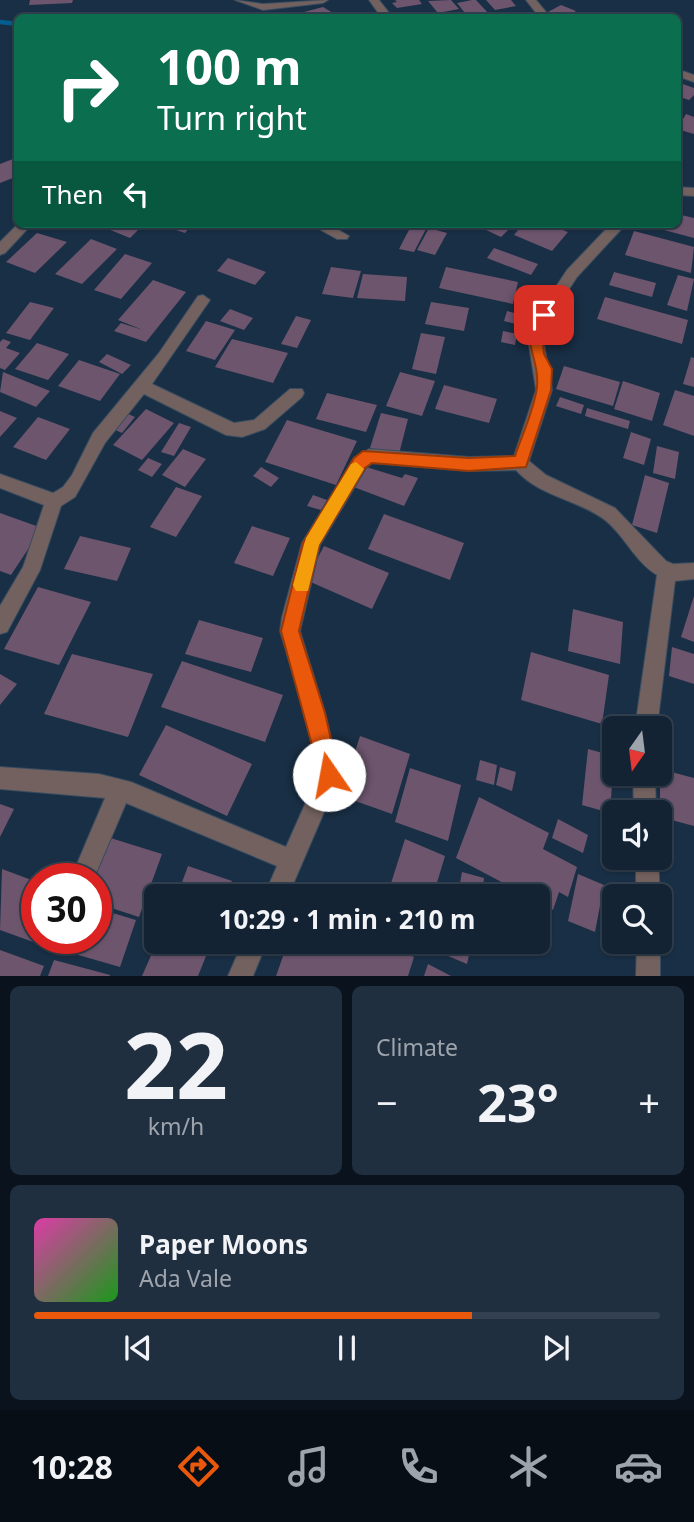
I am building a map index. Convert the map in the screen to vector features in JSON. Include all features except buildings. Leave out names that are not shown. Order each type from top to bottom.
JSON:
[{"type":"street","points":[[240,0],[263,7],[323,0]]},
{"type":"street","points":[[374,0],[385,14]]},
{"type":"street","points":[[531,0],[543,14]]},
{"type":"street","points":[[0,250],[21,228]]},
{"type":"street","points":[[325,228],[342,236]]},
{"type":"street","points":[[520,463],[544,390],[544,369],[537,354],[536,335],[544,315],[574,272],[615,228]]},
{"type":"street","points":[[0,625],[31,570],[54,501],[69,492],[78,480],[99,438],[165,357],[203,300]]},
{"type":"street","points":[[140,385],[232,430],[242,431],[260,426],[296,393]]},
{"type":"street","points":[[282,884],[329,775],[315,713],[290,631],[312,543],[360,463],[369,456],[469,464],[520,463]]},
{"type":"street","points":[[520,463],[529,475],[543,484],[582,498],[609,512],[632,533],[652,559],[667,571],[694,571]]},
{"type":"street","points":[[0,481],[54,501]]},
{"type":"street","points":[[648,716],[667,571]]},
{"type":"street","points":[[0,778],[99,785],[120,790],[158,802],[293,861]]},
{"type":"street","points":[[88,863],[120,790]]},
{"type":"street","points":[[240,976],[250,954]]},
{"type":"street","points":[[648,976],[649,954]]},
{"type":"waterway","points":[[0,22],[14,24]]},
{"type":"slow traffic","points":[[302,585],[312,543],[356,469]]},
{"type":"route","points":[[329,775],[315,713],[290,631],[312,543],[360,463],[369,456],[469,464],[520,463],[544,390],[544,369],[537,354],[536,335],[544,315]]}]
